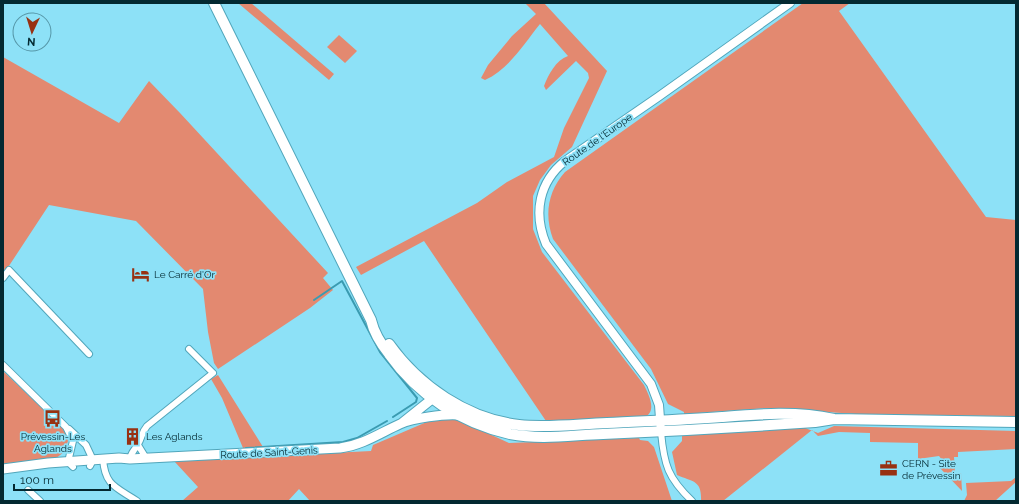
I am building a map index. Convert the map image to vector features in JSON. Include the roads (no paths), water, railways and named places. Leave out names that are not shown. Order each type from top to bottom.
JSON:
[{"type":"main road","points":[[214,3],[371,320],[374,330],[395,362],[410,380],[432,399],[477,414],[519,425],[660,421],[781,413],[815,415],[834,419]]},
{"type":"main road","points":[[371,320],[401,358],[443,402],[458,414],[500,431],[537,437],[661,432],[815,422],[834,419],[1016,422]]},
{"type":"main road","name":"Route de Saint-Genis","points":[[3,470],[130,459],[348,447],[369,440],[402,423],[432,399]]},
{"type":"main road","points":[[433,417],[440,412],[443,402]]},
{"type":"main road","name":"Route de Saint-Genis","points":[[402,423],[458,414]]},
{"type":"street","name":"Route de l'Europe","points":[[661,432],[659,405],[651,384],[546,244],[539,221],[541,194],[553,172],[571,156],[652,101],[790,3]]},
{"type":"street","points":[[3,278],[8,270],[90,354]]},
{"type":"street","points":[[130,459],[133,450],[138,445],[141,434],[147,426],[213,373],[189,349]]},
{"type":"street","points":[[3,365],[86,445],[91,463]]},
{"type":"street","points":[[66,427],[73,441],[71,465]]},
{"type":"street","points":[[661,432],[663,452],[670,476],[692,501]]},
{"type":"street","points":[[138,445],[146,458]]},
{"type":"street","points":[[103,462],[105,476],[110,483],[137,501]]},
{"type":"street","points":[[28,490],[40,501]]},
{"type":"waterway","points":[[314,300],[342,281],[380,352],[417,398],[416,402],[393,417]]},
{"type":"waterway","points":[[246,448],[343,442],[357,438],[387,421]]},
{"type":"place","name":"Le Carré d'Or","points":[[141,274]]},
{"type":"place","name":"Prévessin-Les Aglands","points":[[53,419]]},
{"type":"place","name":"Les Aglands","points":[[133,436]]},
{"type":"place","name":"CERN - Site de Prévessin","points":[[889,469]]}]
